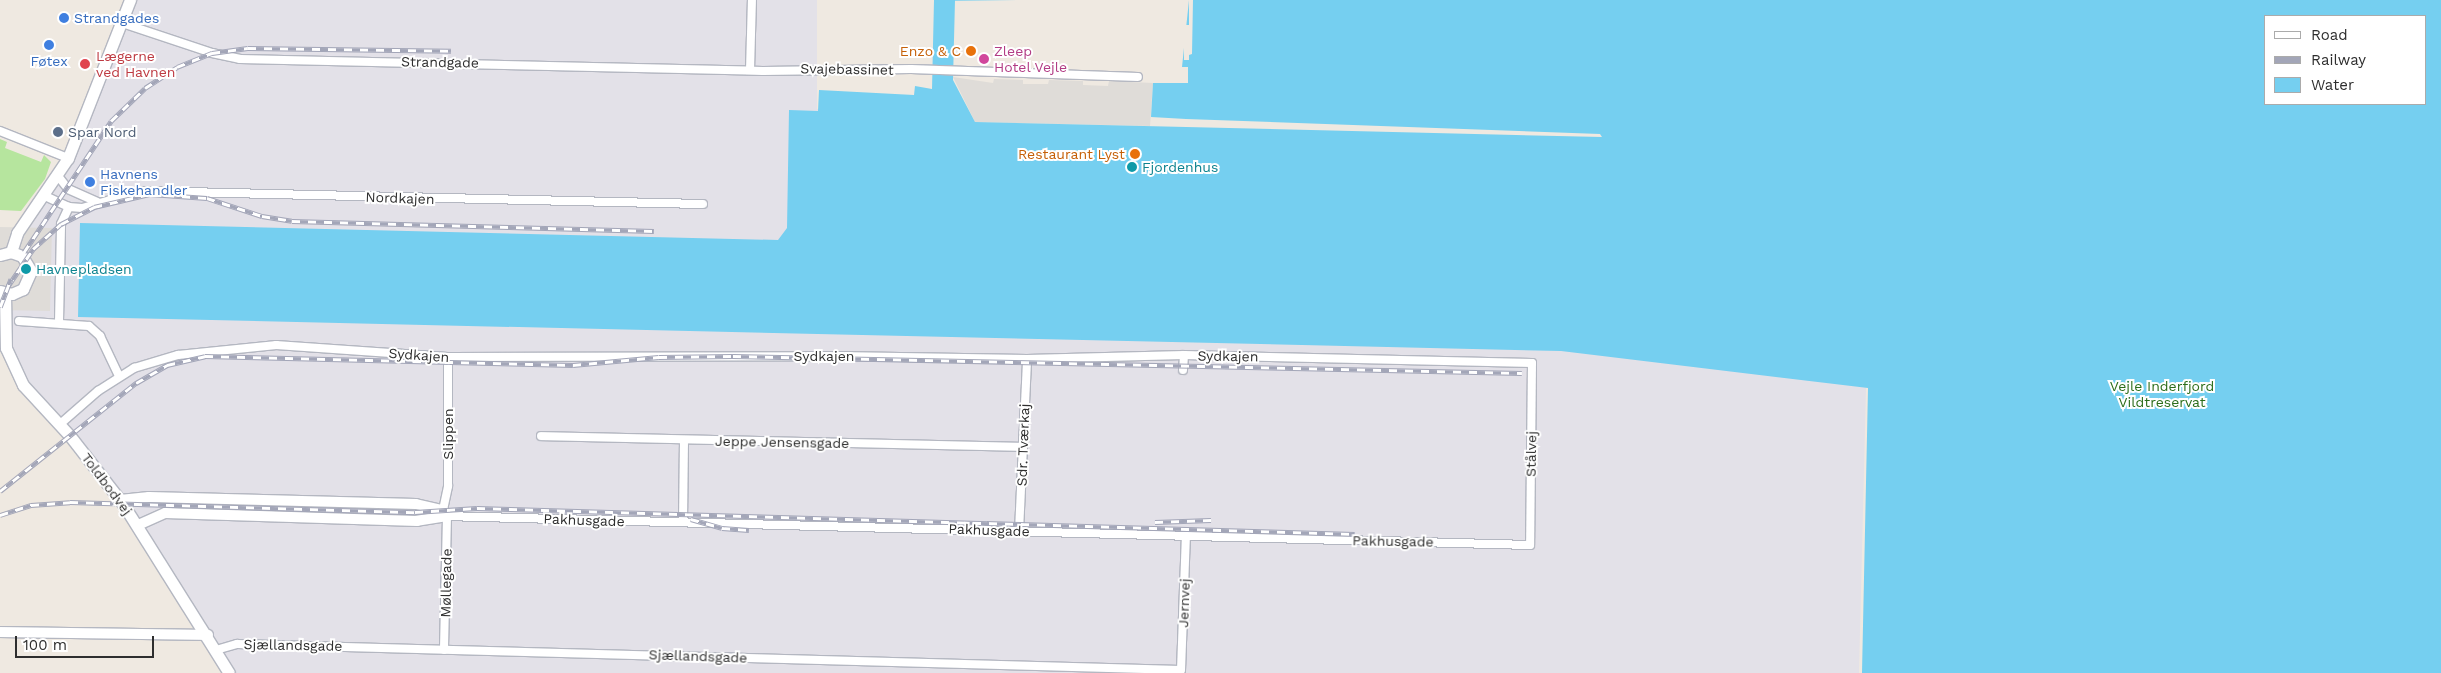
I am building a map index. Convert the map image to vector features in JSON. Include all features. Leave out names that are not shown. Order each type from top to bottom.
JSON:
[{"type":"main road","points":[[3,292],[18,292],[30,278],[25,259],[5,254],[17,233],[45,196],[68,158],[130,0]]},
{"type":"main road","name":"Toldbodvej","points":[[3,292],[3,349],[23,385],[59,425],[138,525],[208,635],[229,673]]},
{"type":"street","points":[[750,70],[752,0]]},
{"type":"street","name":"Strandgade","points":[[122,23],[212,53],[240,59],[763,71]]},
{"type":"street","name":"Svajebassinet","points":[[763,71],[930,70],[1138,77]]},
{"type":"street","points":[[0,131],[68,158]]},
{"type":"street","points":[[58,176],[68,189],[97,202]]},
{"type":"street","name":"Nordkajen","points":[[69,208],[82,208],[97,202],[142,191],[469,201],[704,204]]},
{"type":"street","points":[[45,196],[69,208],[61,224],[59,322]]},
{"type":"street","points":[[19,321],[80,324],[100,336],[119,376]]},
{"type":"street","name":"Sydkajen","points":[[59,425],[119,376],[178,355],[276,345],[448,357],[828,356],[1026,359],[1184,355],[1532,363]]},
{"type":"street","points":[[1183,370],[1184,355]]},
{"type":"street","name":"Slippen","points":[[445,513],[448,486],[448,357]]},
{"type":"street","name":"Sdr. Tværkaj","points":[[1019,531],[1026,359]]},
{"type":"street","name":"Stålvej","points":[[1530,545],[1532,363]]},
{"type":"street","name":"Jeppe Jensensgade","points":[[541,436],[1023,447]]},
{"type":"street","points":[[683,522],[684,440]]},
{"type":"street","name":"Pakhusgade","points":[[120,500],[150,497],[416,504],[445,513],[683,522],[1530,545]]},
{"type":"street","name":"Pakhusgade","points":[[138,525],[165,513],[417,521],[445,513]]},
{"type":"street","name":"Møllegade","points":[[444,650],[445,513]]},
{"type":"street","name":"Jernvej","points":[[1181,670],[1186,536]]},
{"type":"street","points":[[0,632],[208,635]]},
{"type":"street","name":"Sjællandsgade","points":[[216,650],[237,644],[1181,670]]},
{"type":"shaded area","points":[[134,0],[817,0],[817,109],[904,113],[1861,297],[1866,389],[1859,673],[228,673],[101,478],[14,364],[5,314],[12,252],[70,153]]},
{"type":"shaded area","points":[[953,77],[993,83],[994,79],[1023,80],[1023,84],[1048,84],[1049,80],[1083,81],[1083,85],[1108,86],[1109,81],[1153,83],[1150,126],[975,122]]},
{"type":"shaded area","name":"Havnepladsen","points":[[0,227],[52,228],[50,311],[0,310]]},
{"type":"green space","points":[[0,139],[7,142],[5,148],[41,162],[44,155],[51,162],[45,179],[21,211],[0,210]]},
{"type":"water","name":"Vejle Inderfjord Vildtreservat","points":[[934,0],[955,0],[953,80],[975,122],[1186,127],[1186,119],[1151,117],[1153,83],[1188,83],[1188,67],[1182,67],[1189,0],[2441,0],[2441,673],[1862,673],[1868,388],[1561,351],[78,317],[80,223],[778,240],[787,228],[789,110],[818,111],[819,90],[914,95],[915,86],[932,89]]},
{"type":"pier","points":[[1189,0],[1193,0],[1192,54],[1189,55],[1189,60],[1184,60],[1184,25],[1189,25]]},
{"type":"pier","points":[[1186,119],[1600,134],[1602,137],[1186,127]]},
{"type":"railway","points":[[24,252],[111,121],[145,88],[177,67],[212,53],[248,48],[451,51]]},
{"type":"railway","points":[[8,286],[33,249],[61,224],[94,207],[150,194],[207,198],[262,216],[292,221],[654,231]]},
{"type":"railway","points":[[0,307],[11,279]]},
{"type":"railway","points":[[0,491],[136,383],[167,365],[205,356],[573,365],[659,357],[733,356],[1522,373]]},
{"type":"railway","points":[[0,515],[31,505],[70,502],[415,512],[477,508],[1355,534]]},
{"type":"railway","points":[[691,519],[722,528],[749,530]]},
{"type":"railway","points":[[1155,522],[1211,520]]},
{"type":"place","name":"Strandgades","points":[[64,18]]},
{"type":"place","name":"Føtex","points":[[49,45]]},
{"type":"place","name":"Enzo & C","points":[[971,51]]},
{"type":"place","name":"Zleep Hotel Vejle","points":[[984,59]]},
{"type":"place","name":"Lægerne ved Havnen","points":[[85,64]]},
{"type":"place","name":"Spar Nord","points":[[58,132]]},
{"type":"place","name":"Restaurant Lyst","points":[[1135,154]]},
{"type":"place","name":"Fjordenhus","points":[[1132,167]]},
{"type":"place","name":"Havnens Fiskehandler","points":[[90,182]]},
{"type":"place","name":"Havnepladsen","points":[[26,269]]}]
